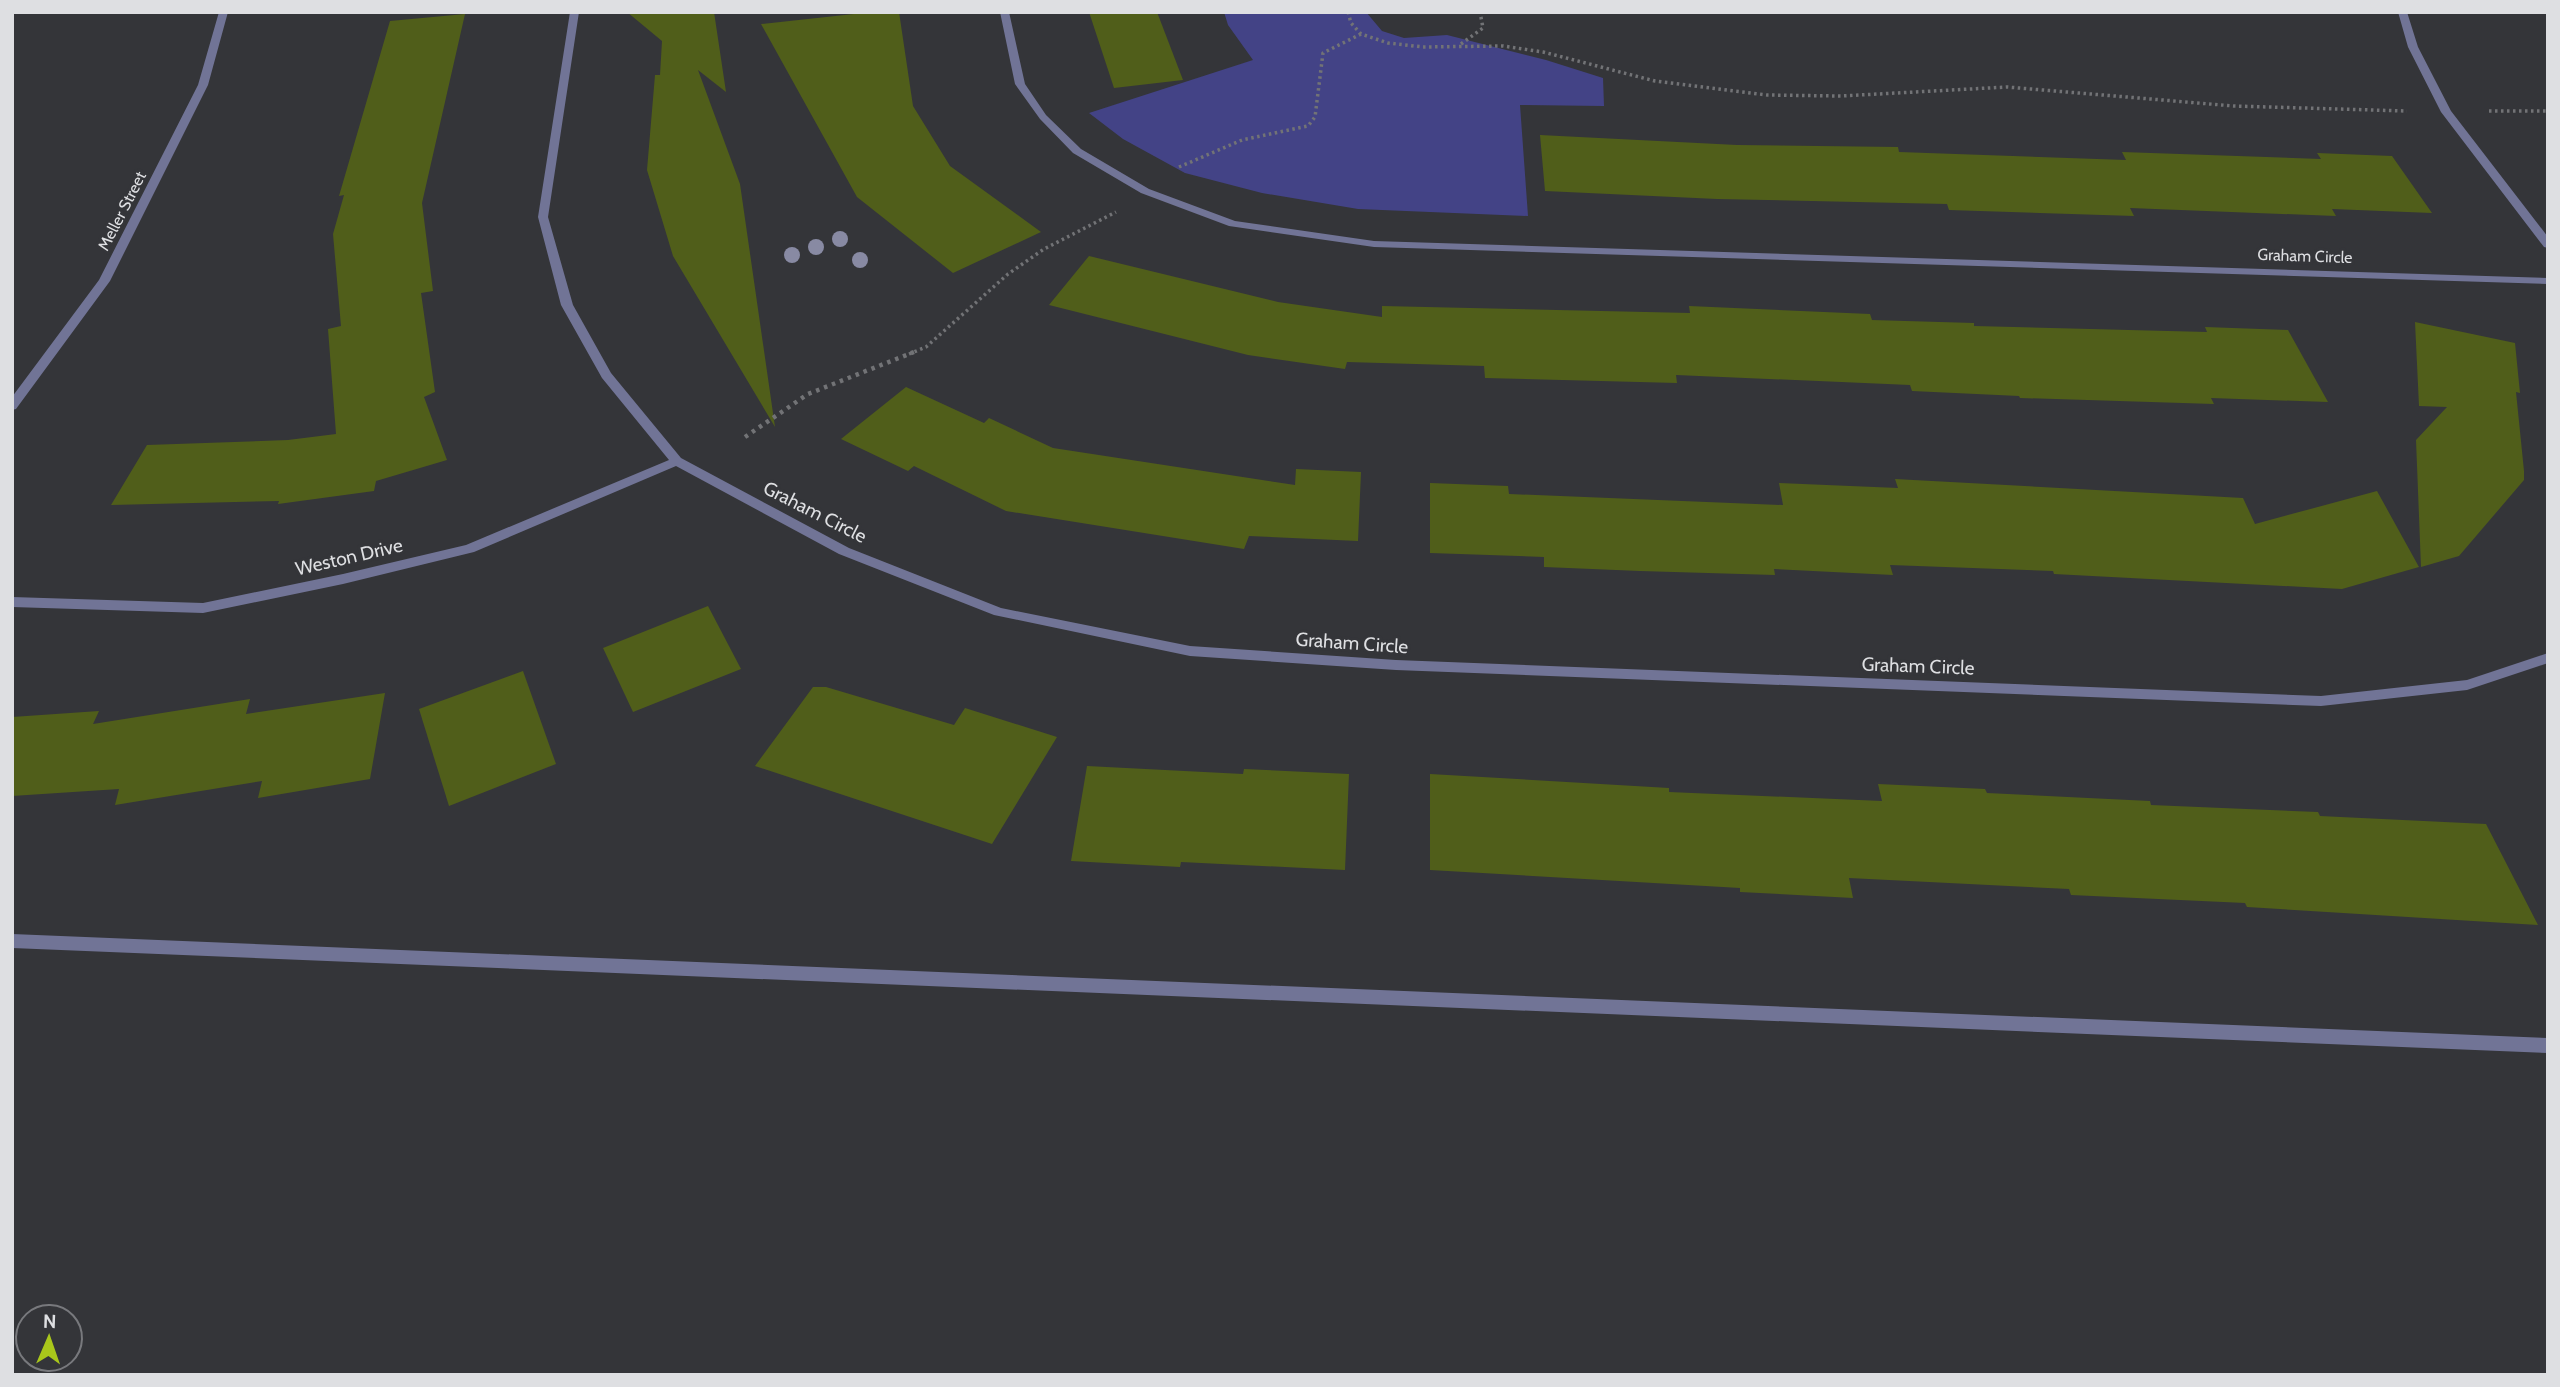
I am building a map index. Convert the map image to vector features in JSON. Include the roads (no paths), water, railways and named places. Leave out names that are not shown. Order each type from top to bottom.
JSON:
[{"type":"street","name":"Meller Street","points":[[12,406],[104,281],[203,85],[224,12]]},
{"type":"street","name":"Graham Circle","points":[[575,12],[543,217],[567,305],[606,375],[677,461],[844,551],[999,612],[1190,652],[1396,665],[2320,701],[2466,685],[2548,659]]},
{"type":"street","name":"Graham Circle","points":[[1004,12],[1020,84],[1043,117],[1077,151],[1145,191],[1233,223],[1374,244],[2548,281]]},
{"type":"street","points":[[2402,12],[2413,47],[2446,112],[2548,245]]},
{"type":"street","name":"Weston Drive","points":[[12,602],[203,608],[318,584],[469,549],[677,461]]},
{"type":"street","points":[[12,941],[2548,1046]]}]
